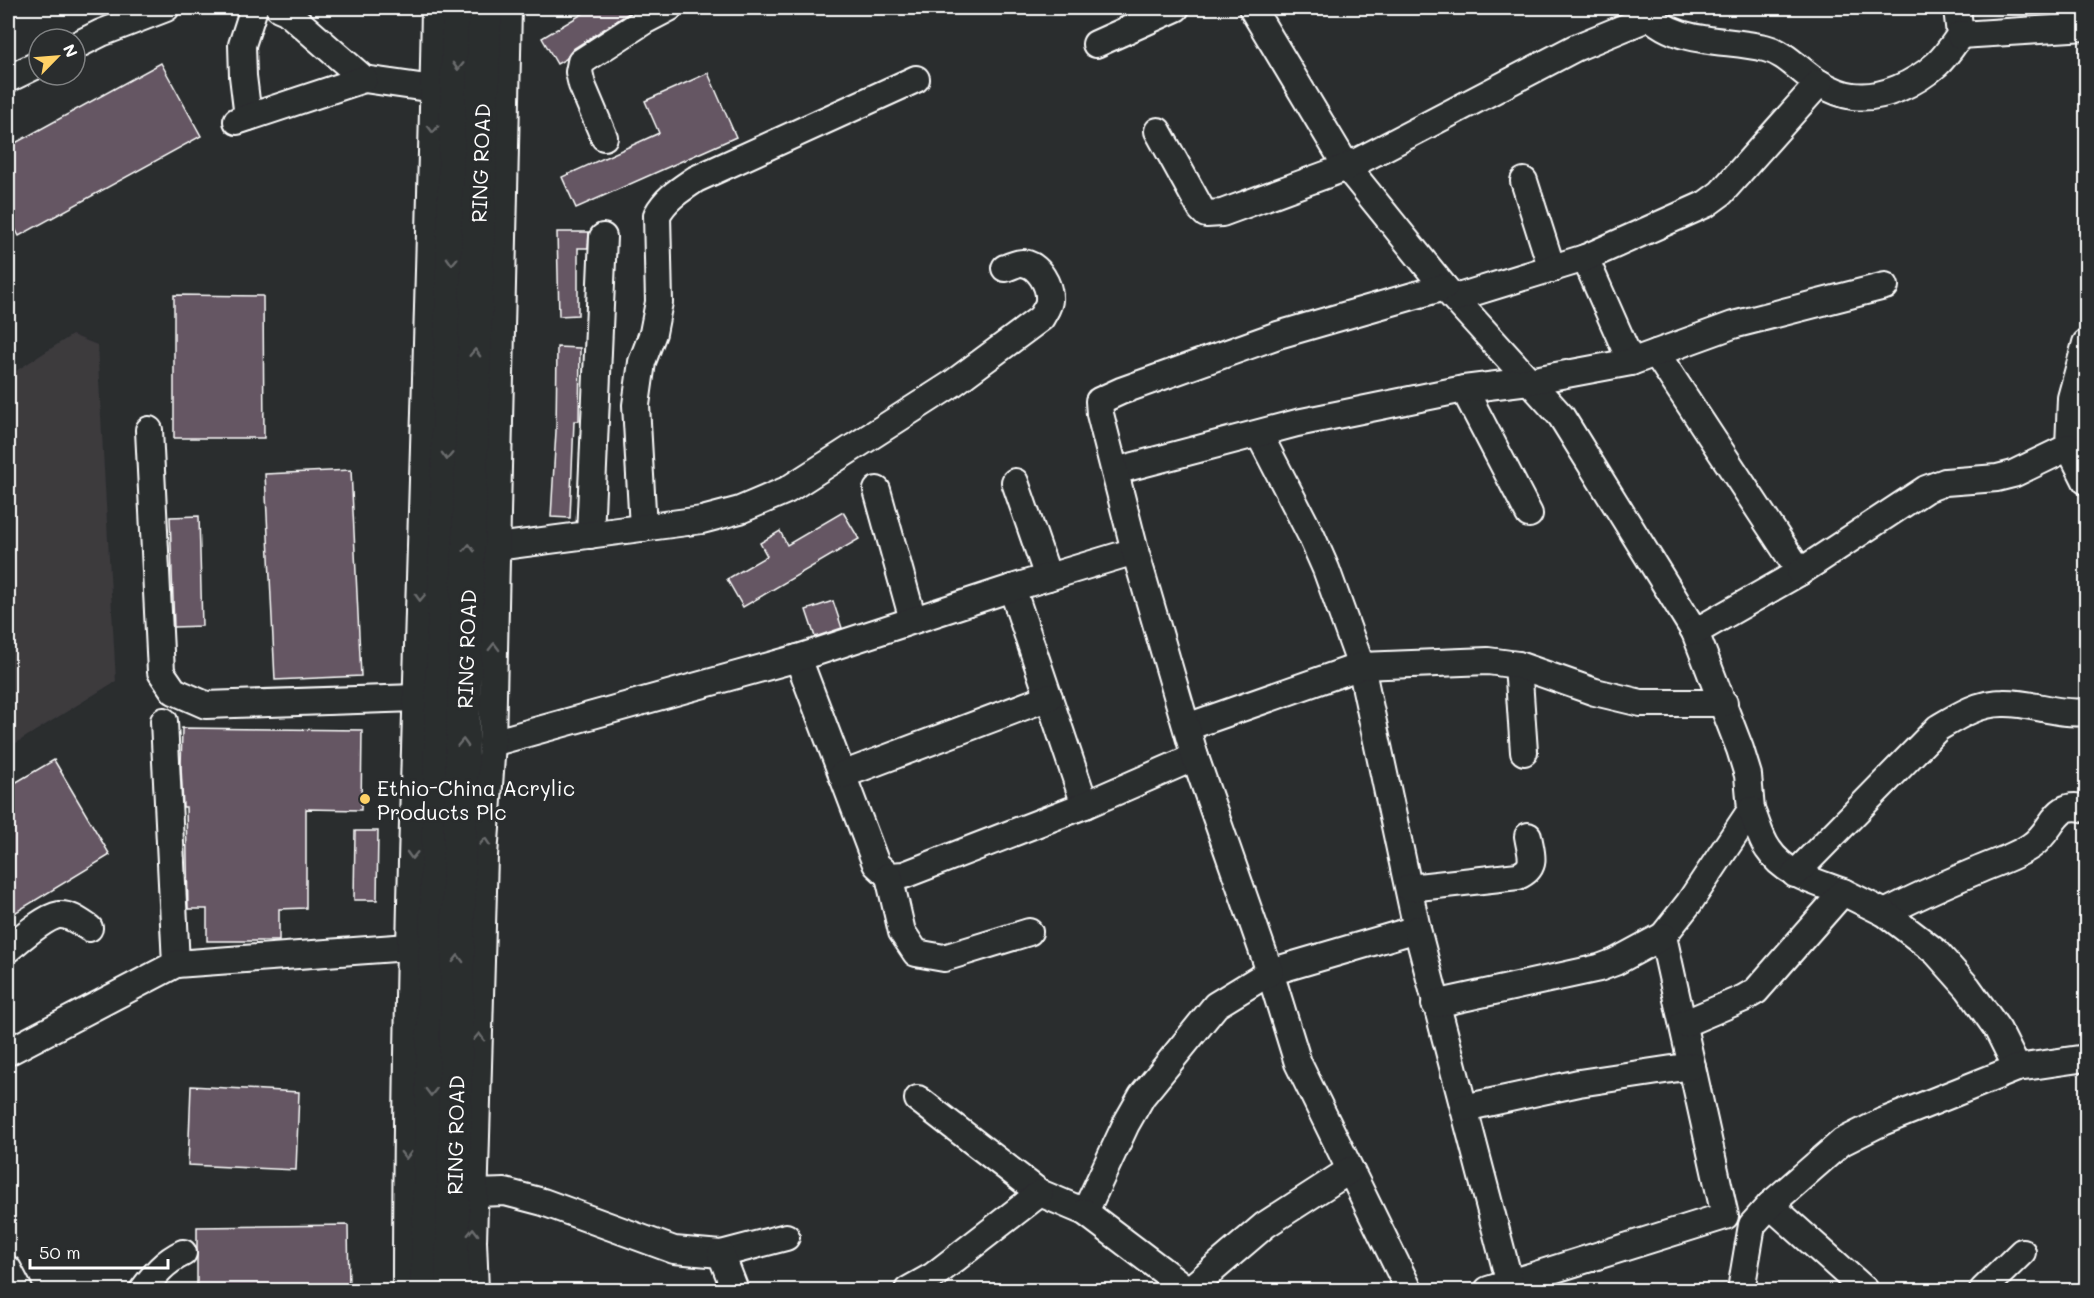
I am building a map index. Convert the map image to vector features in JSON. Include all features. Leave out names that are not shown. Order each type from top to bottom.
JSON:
[{"type":"highway","name":"RING ROAD","points":[[427,1290],[459,8]]},
{"type":"highway","name":"RING ROAD","points":[[454,1290],[452,1246],[460,824],[507,10]]},
{"type":"street","points":[[101,33],[114,8]]},
{"type":"street","points":[[87,40],[166,8]]},
{"type":"street","points":[[254,8],[242,45],[242,119],[363,79],[434,89]]},
{"type":"street","points":[[406,1290],[409,948],[435,8]]},
{"type":"street","points":[[604,137],[582,85],[579,72],[581,62],[644,21],[669,8]]},
{"type":"street","points":[[1096,44],[1176,8]]},
{"type":"street","points":[[1251,8],[1347,167],[1450,293],[1561,416],[1695,632],[1724,702],[1748,775],[1752,810],[1767,848],[1778,861],[1795,874],[1844,892],[1885,913],[1936,952],[1968,988],[1998,1030],[2016,1068]]},
{"type":"street","points":[[1158,131],[1201,209],[1206,214],[1222,213],[1347,167],[1646,12],[1679,33],[1695,39],[1767,48],[1782,54],[1819,82],[1852,96],[1873,96],[1913,81],[1938,64],[1960,35],[1957,8]]},
{"type":"street","points":[[284,9],[363,79]]},
{"type":"street","points":[[475,1290],[474,1193],[484,856],[492,743],[507,10]]},
{"type":"street","points":[[1960,35],[2086,27]]},
{"type":"street","points":[[8,79],[27,70]]},
{"type":"street","points":[[643,528],[636,405],[642,362],[653,333],[659,302],[657,215],[663,204],[696,179],[916,79]]},
{"type":"street","points":[[1409,1290],[1298,1063],[1270,972],[1195,757],[1135,551],[1100,414],[1099,401],[1278,335],[1552,269],[1585,258],[1706,204],[1720,193],[1819,82]]},
{"type":"street","points":[[1524,181],[1552,269]]},
{"type":"street","points":[[591,535],[603,237]]},
{"type":"street","points":[[1585,258],[1631,362]]},
{"type":"street","points":[[496,547],[702,520],[731,512],[787,489],[952,384],[1041,318],[1050,303],[1049,290],[1042,276],[1035,267],[1023,263],[1005,268]]},
{"type":"street","points":[[1115,471],[1297,423],[1464,389],[1529,381],[1631,362],[1733,324],[1885,286]]},
{"type":"street","points":[[2086,343],[2071,399],[2069,447],[2086,481]]},
{"type":"street","points":[[1656,353],[1800,572]]},
{"type":"street","points":[[1464,389],[1529,514]]},
{"type":"street","points":[[149,430],[161,672],[174,691],[206,705],[416,698]]},
{"type":"street","points":[[1259,434],[1326,569],[1361,666],[1417,929],[1464,1108],[1496,1288],[1725,1216],[1752,1226]]},
{"type":"street","points":[[1695,632],[1800,572],[1926,489],[1946,482],[1997,478],[2013,474],[2069,447]]},
{"type":"street","points":[[1015,482],[1048,577]]},
{"type":"street","points":[[877,490],[913,620]]},
{"type":"street","points":[[492,743],[798,658],[1012,588],[1135,551]]},
{"type":"street","points":[[1012,588],[1085,805]]},
{"type":"street","points":[[798,658],[876,864],[889,876],[902,932],[916,953],[944,957],[1029,932]]},
{"type":"street","points":[[1186,727],[1361,666],[1488,661],[1518,665],[1595,692],[1641,703],[1724,702]]},
{"type":"street","points":[[1518,665],[1524,752]]},
{"type":"street","points":[[842,775],[1049,697]]},
{"type":"street","points":[[1795,874],[1938,728],[1962,714],[1983,705],[2004,703],[2064,713],[2086,712]]},
{"type":"street","points":[[164,721],[176,964]]},
{"type":"street","points":[[889,876],[904,875],[1085,805],[1195,757]]},
{"type":"street","points":[[1885,913],[1921,893],[2016,854],[2032,845],[2063,809],[2076,806],[2086,809]]},
{"type":"street","points":[[1436,1004],[1599,968],[1663,936],[1689,903],[1752,810]]},
{"type":"street","points":[[1409,888],[1518,876],[1528,872],[1532,864],[1528,836]]},
{"type":"street","points":[[1683,1024],[1756,991],[1844,892]]},
{"type":"street","points":[[8,949],[58,915],[71,916],[89,928]]},
{"type":"street","points":[[1084,1212],[1142,1096],[1216,1005],[1270,972],[1417,929]]},
{"type":"street","points":[[1663,936],[1725,1216]]},
{"type":"street","points":[[8,1052],[176,964],[409,948]]},
{"type":"street","points":[[1741,1290],[1752,1226],[1770,1205],[1842,1142],[1882,1122],[2016,1068],[2086,1058]]},
{"type":"street","points":[[1464,1108],[1579,1083],[1692,1066]]},
{"type":"street","points":[[918,1099],[1040,1193],[1084,1212],[1188,1290],[1264,1226],[1350,1170]]},
{"type":"street","points":[[474,1193],[505,1192],[573,1212],[674,1250],[721,1254],[786,1237]]},
{"type":"street","points":[[908,1290],[933,1276],[1040,1193]]},
{"type":"street","points":[[1770,1205],[1865,1290]]},
{"type":"street","points":[[1983,1290],[2022,1252]]},
{"type":"street","points":[[143,1290],[157,1270],[169,1260],[183,1253]]},
{"type":"street","points":[[721,1254],[735,1290]]},
{"type":"street","points":[[8,1269],[20,1290]]},
{"type":"shaded area","points":[[72,335],[97,345],[116,681],[8,748],[8,376]]},
{"type":"building","points":[[592,8],[637,8],[573,49],[566,59],[557,64],[542,38]]},
{"type":"building","points":[[161,63],[201,136],[19,236],[8,215],[8,147]]},
{"type":"building","points":[[708,73],[736,137],[576,208],[562,177],[659,133],[645,101]]},
{"type":"building","points":[[557,232],[589,232],[588,248],[578,248],[578,315],[559,316]]},
{"type":"building","points":[[174,295],[263,296],[264,438],[174,438]]},
{"type":"building","points":[[557,347],[580,348],[579,421],[574,421],[570,518],[551,517],[556,431]]},
{"type":"building","points":[[351,470],[361,676],[275,680],[265,474]]},
{"type":"building","points":[[843,512],[859,539],[743,607],[727,579],[767,556],[760,543],[780,531],[787,545]]},
{"type":"building","points":[[199,516],[202,626],[174,627],[170,517]]},
{"type":"building","points":[[833,601],[842,628],[815,637],[806,610]]},
{"type":"building","points":[[182,728],[362,730],[361,810],[306,809],[306,908],[279,909],[279,941],[207,941],[207,909],[188,909],[186,807],[183,807],[181,767]]},
{"type":"building","points":[[54,760],[110,855],[8,917],[8,787]]},
{"type":"building","points":[[355,831],[378,831],[377,900],[354,900]]},
{"type":"building","points":[[191,1086],[299,1092],[296,1170],[188,1165]]},
{"type":"building","points":[[348,1225],[349,1290],[197,1290],[197,1227]]},
{"type":"place","name":"Ethio-China Acrylic Products Plc","points":[[365,799]]}]
